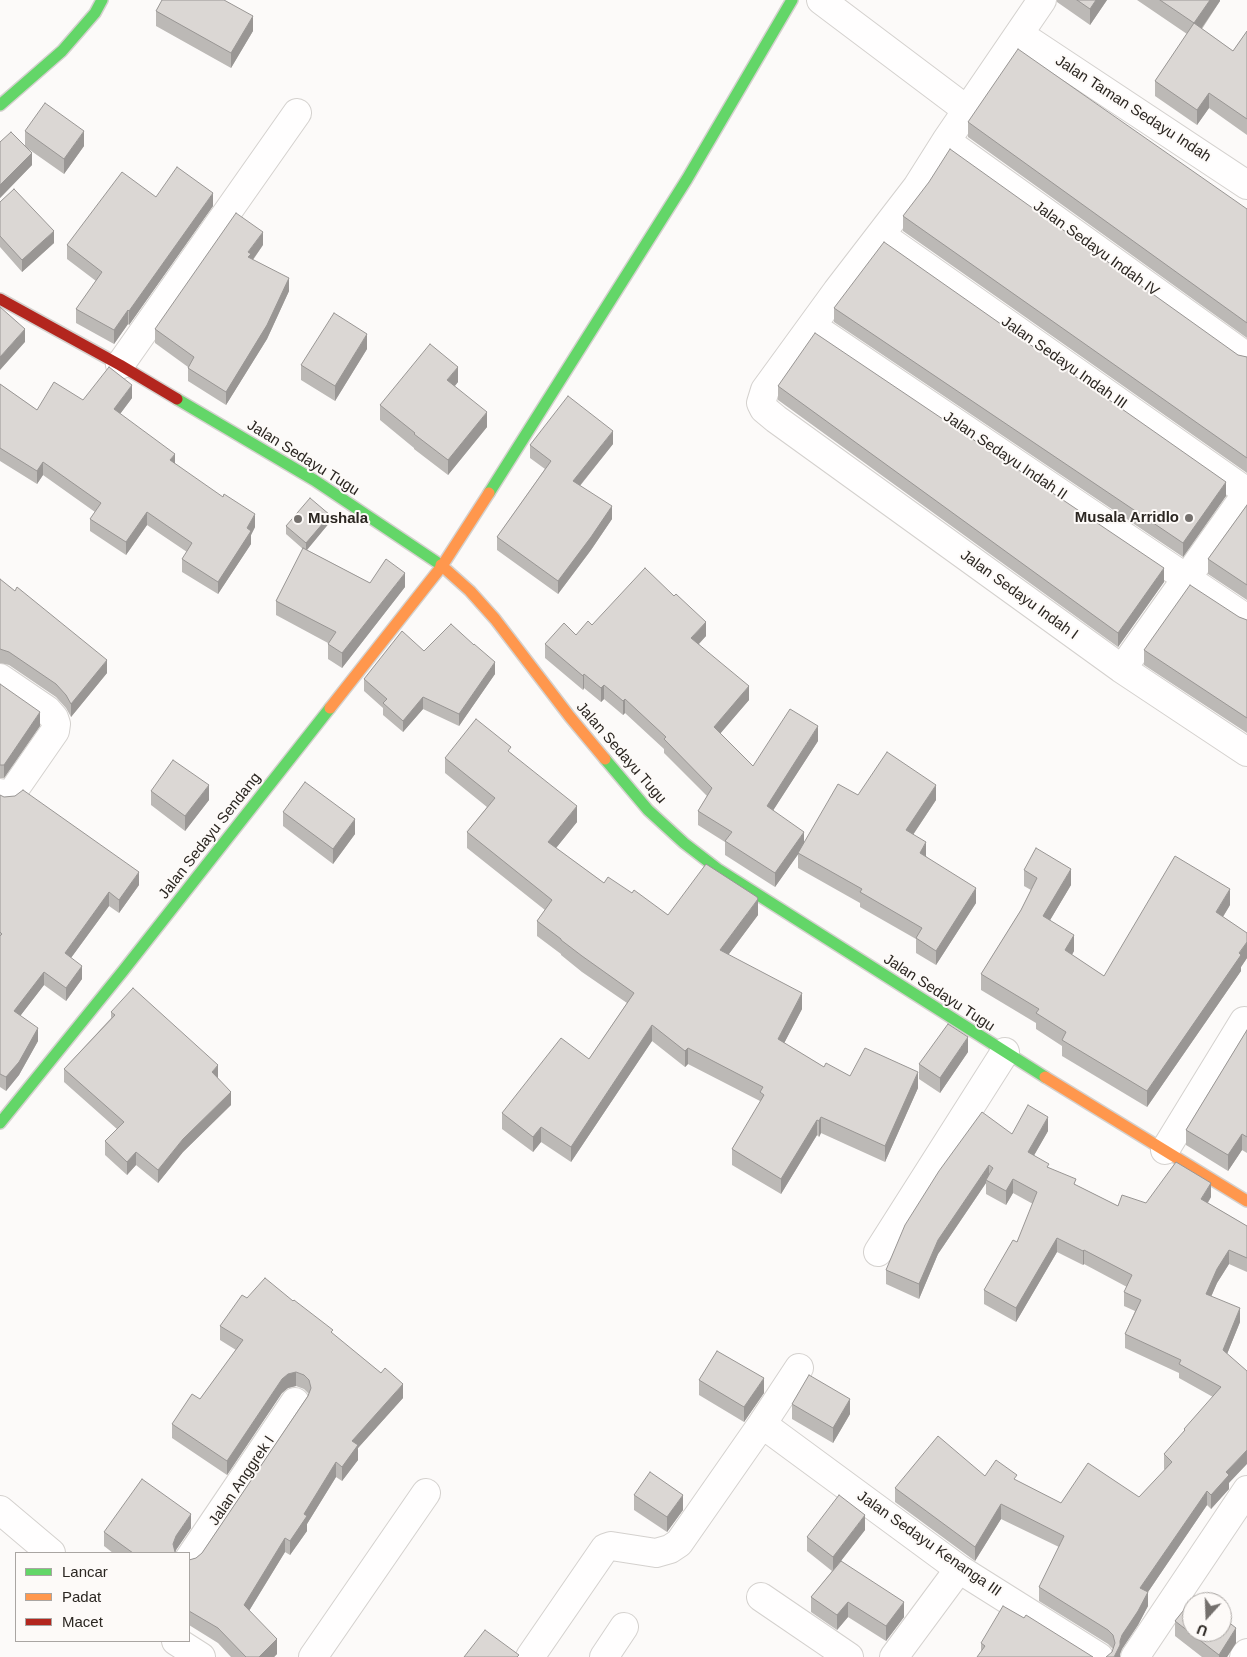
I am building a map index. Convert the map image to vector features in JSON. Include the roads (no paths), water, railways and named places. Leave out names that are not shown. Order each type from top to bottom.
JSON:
[{"type":"street","points":[[0,105],[62,51],[95,13],[102,0]]},
{"type":"street","name":"Jalan Sedayu Sendang","points":[[4,1111],[123,972],[442,566],[681,187],[792,0]]},
{"type":"street","points":[[821,0],[967,110]]},
{"type":"street","name":"Jalan Sedayu Indah I","points":[[1042,0],[917,187],[837,291],[765,390],[761,403],[764,409],[794,433],[1122,669],[1247,752]]},
{"type":"street","name":"Jalan Taman Sedayu Indah","points":[[1019,34],[1247,185]]},
{"type":"street","points":[[120,365],[297,113]]},
{"type":"street","name":"Jalan Sedayu Indah IV","points":[[946,141],[1247,357]]},
{"type":"street","name":"Jalan Sedayu Indah III","points":[[881,235],[1247,492]]},
{"type":"street","name":"Jalan Sedayu Tugu","points":[[0,299],[120,365],[314,480],[442,566],[470,591],[495,619],[570,717],[648,810],[684,843],[719,870],[1005,1052],[1247,1201]]},
{"type":"street","name":"Jalan Sedayu Indah II","points":[[812,326],[1247,619]]},
{"type":"street","points":[[1122,669],[1247,492]]},
{"type":"street","points":[[0,678],[47,710],[54,718],[56,724],[55,732],[9,790]]},
{"type":"street","points":[[1165,1150],[1244,1021]]},
{"type":"street","points":[[878,1252],[1005,1052]]},
{"type":"street","points":[[530,1657],[605,1548],[611,1546],[656,1553],[679,1543],[799,1368]]},
{"type":"street","name":"Jalan Anggrek I","points":[[190,1558],[295,1402]]},
{"type":"street","name":"Jalan Sedayu Kenanga III","points":[[762,1424],[959,1569],[1100,1657]]},
{"type":"street","points":[[1135,1657],[1247,1490]]},
{"type":"street","points":[[313,1657],[426,1493]]},
{"type":"street","points":[[0,1510],[50,1552]]},
{"type":"street","points":[[894,1657],[959,1569]]},
{"type":"street","points":[[761,1597],[849,1657]]},
{"type":"street","points":[[604,1657],[624,1627]]},
{"type":"street","points":[[178,1642],[201,1657]]},
{"type":"street","points":[[1244,1657],[1247,1653]]},
{"type":"place","name":"Musala Arridlo","points":[[1189,518]]},
{"type":"place","name":"Mushala","points":[[298,519]]}]
